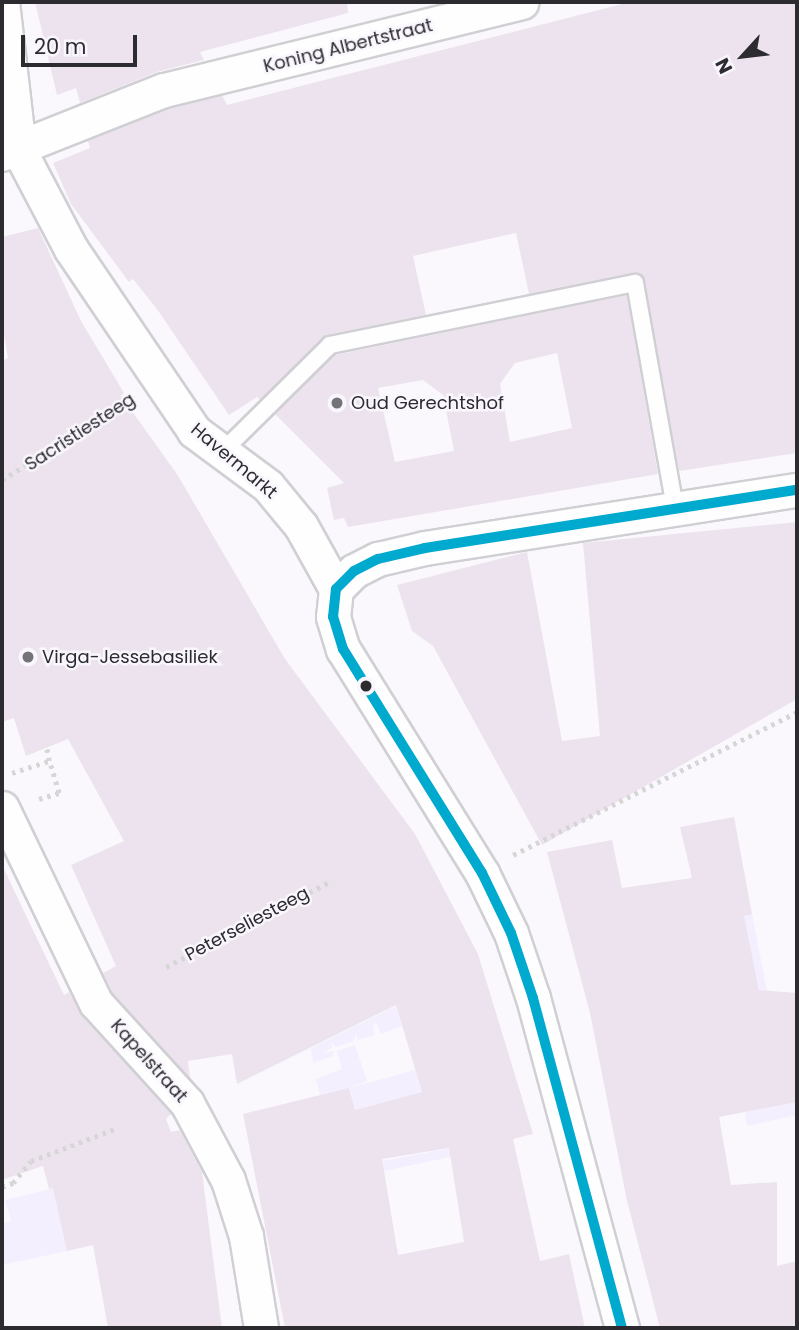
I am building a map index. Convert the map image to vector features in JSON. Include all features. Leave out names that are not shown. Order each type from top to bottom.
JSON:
[{"type":"street","points":[[2,2],[11,152]]},
{"type":"street","name":"Koning Albertstraat","points":[[11,152],[63,126],[164,90],[521,2]]},
{"type":"street","name":"Havermarkt","points":[[11,152],[157,382],[194,431],[268,486],[302,526],[336,589],[333,617],[343,649],[482,873],[511,933],[533,998],[622,1328]]},
{"type":"street","points":[[336,589],[354,571],[378,559],[425,548],[797,490]]},
{"type":"street","name":"Kapelstraat","points":[[3,815],[96,1003],[197,1118],[228,1181],[246,1236],[261,1328]]},
{"type":"lane","points":[[222,452],[330,345],[635,283],[675,508]]},
{"type":"path","name":"Sacristiesteeg","points":[[2,480],[157,382]]},
{"type":"path","points":[[482,873],[543,836],[612,808],[797,712]]},
{"type":"path","points":[[46,746],[59,793],[54,795]]},
{"type":"path","points":[[2,776],[49,761]]},
{"type":"path","name":"Peterseliesteeg","points":[[166,967],[329,882]]},
{"type":"path","points":[[2,1187],[13,1183],[32,1161],[115,1129]]},
{"type":"shaded area","points":[[752,914],[767,991],[759,990],[753,960],[709,967],[702,923]]},
{"type":"shaded area","points":[[396,1006],[402,1026],[380,1034],[377,1023],[373,1024],[375,1035],[358,1040],[356,1034],[354,1041],[336,1047],[331,1042],[332,1048],[322,1053],[333,1051],[333,1056],[313,1063],[311,1048]]},
{"type":"shaded area","points":[[355,1045],[367,1081],[320,1095],[316,1079],[342,1069],[337,1051]]},
{"type":"shaded area","points":[[415,1070],[422,1092],[355,1110],[349,1088]]},
{"type":"shaded area","points":[[797,1102],[797,1115],[747,1126],[745,1112]]},
{"type":"shaded area","points":[[451,1148],[450,1157],[384,1171],[382,1161]]},
{"type":"shaded area","points":[[96,1178],[67,1251],[2,1265],[2,1224],[11,1221],[5,1200]]},
{"type":"building","points":[[35,2],[347,2],[348,13],[200,52],[204,60],[157,72],[80,103],[76,88],[57,95]]},
{"type":"building","points":[[630,2],[797,2],[797,453],[679,471],[643,277],[633,273],[529,294],[516,233],[413,256],[426,315],[327,335],[260,400],[257,397],[229,415],[157,309],[133,279],[129,282],[71,204],[53,163],[90,148],[88,141],[170,108],[222,95],[227,105]]},
{"type":"building","points":[[38,228],[81,321],[124,393],[121,396],[177,474],[285,659],[415,834],[478,954],[533,1134],[513,1139],[540,1261],[569,1254],[585,1328],[285,1328],[243,1114],[349,1088],[355,1110],[422,1092],[396,1005],[237,1084],[232,1054],[188,1061],[190,1078],[112,992],[103,973],[116,966],[71,865],[124,841],[68,739],[26,756],[14,718],[2,722],[2,361],[8,358],[2,324],[2,237]],"holes":[[[449,1148],[464,1242],[398,1255],[382,1159]]]},
{"type":"building","name":"Oud Gerechtshof","points":[[627,295],[658,474],[348,527],[344,518],[334,520],[327,488],[344,483],[275,414],[335,355]],"holes":[[[557,353],[572,428],[510,442],[500,384],[515,363]],[[423,380],[443,395],[454,451],[395,462],[378,388]]]},
{"type":"building","points":[[797,522],[797,699],[542,845],[433,646],[412,631],[397,585],[527,552],[562,741],[600,736],[583,543]]},
{"type":"building","points":[[734,817],[752,914],[744,916],[759,990],[797,993],[797,1102],[719,1117],[731,1185],[777,1182],[777,1266],[797,1261],[797,1328],[660,1328],[627,1201],[590,1013],[547,852],[612,840],[622,888],[692,878],[680,827]]},
{"type":"building","points":[[2,865],[64,995],[69,992],[82,1016],[171,1114],[166,1119],[171,1132],[180,1130],[202,1172],[222,1328],[108,1328],[93,1245],[67,1251],[53,1188],[49,1189],[43,1166],[2,1180]]},
{"type":"transit line","points":[[622,1328],[533,998],[511,933],[482,873],[343,649],[333,617],[336,589],[354,571],[378,559],[425,548],[797,490]]},
{"type":"place","name":"Oud Gerechtshof","points":[[337,403]]},
{"type":"place","name":"Virga-Jessebasiliek","points":[[28,657]]}]
